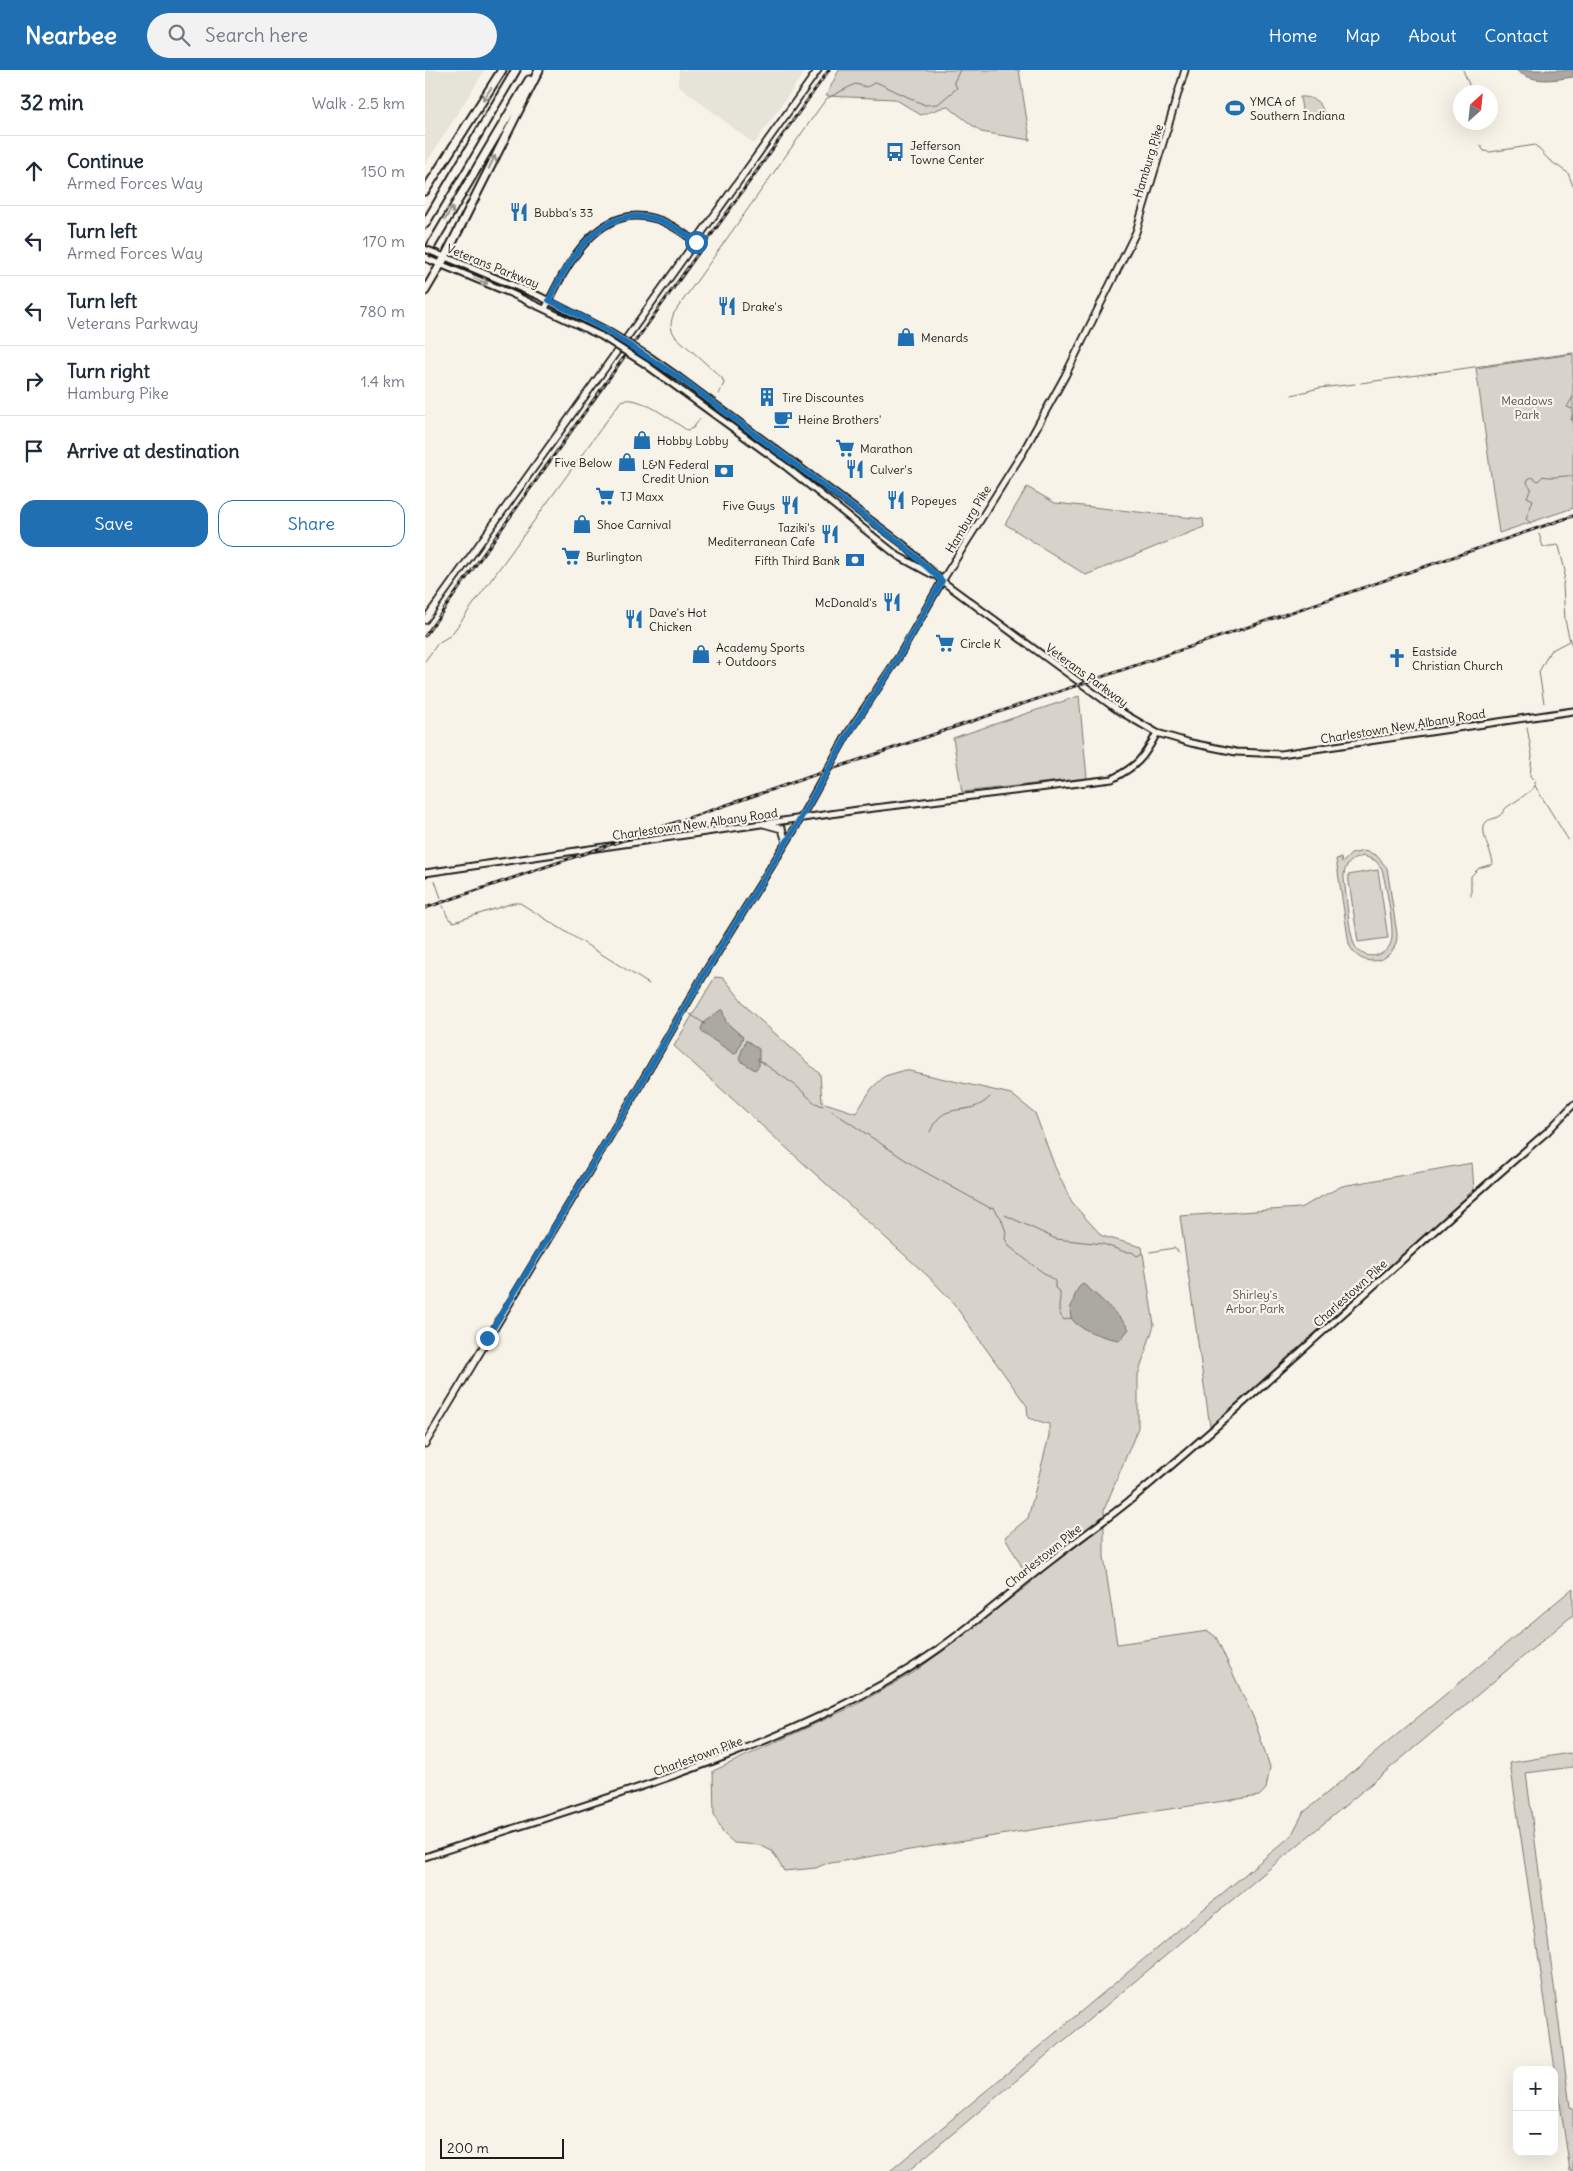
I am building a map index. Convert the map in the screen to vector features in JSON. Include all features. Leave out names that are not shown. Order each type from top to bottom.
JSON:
[{"type":"highway","points":[[425,191],[502,70]]},
{"type":"highway","points":[[425,224],[516,70]]},
{"type":"highway","points":[[425,257],[535,70]]},
{"type":"highway","points":[[425,292],[438,263],[539,70]]},
{"type":"main road","points":[[425,620],[818,70]]},
{"type":"main road","name":"Hamburg Pike","points":[[425,1444],[619,1121],[706,971],[786,842],[848,734],[898,658],[942,581],[1023,452],[1065,376],[1129,247],[1147,200],[1185,70]]},
{"type":"main road","points":[[545,308],[578,252],[592,234],[611,220],[629,216],[656,219],[696,242]]},
{"type":"main road","name":"Veterans Parkway","points":[[425,249],[549,300],[606,330],[650,357],[903,545],[942,581]]},
{"type":"main road","name":"Veterans Parkway","points":[[425,257],[545,308],[601,336],[645,364],[785,466],[899,556],[942,581],[1116,709],[1157,734],[1236,752]]},
{"type":"main road","name":"Charlestown New Albany Road","points":[[1236,752],[1281,754],[1573,711]]},
{"type":"main road","name":"Charlestown New Albany Road","points":[[425,873],[799,818],[1111,779],[1136,766],[1149,749],[1157,734]]},
{"type":"main road","points":[[763,824],[781,829],[786,842]]},
{"type":"main road","name":"Charlestown Pike","points":[[425,1857],[669,1778],[745,1750],[880,1686],[948,1643],[1137,1494],[1548,1131],[1573,1105]]},
{"type":"shaded area","points":[[425,70],[485,70],[425,165]]},
{"type":"shaded area","points":[[679,70],[806,70],[754,144],[678,85]]},
{"type":"shaded area","points":[[1516,70],[1573,70],[1573,77],[1543,80],[1529,77]]},
{"type":"shaded area","points":[[722,1009],[726,1022],[743,1037],[737,1052],[734,1054],[703,1033],[701,1029],[704,1022]]},
{"type":"shaded area","points":[[746,1040],[759,1049],[759,1066],[755,1070],[739,1058]]},
{"type":"shaded area","points":[[1083,1284],[1107,1305],[1129,1329],[1120,1340],[1093,1333],[1079,1326],[1071,1317],[1071,1307],[1079,1287]]},
{"type":"green space","points":[[839,70],[1019,70],[1030,140],[981,132],[947,106],[921,115],[895,99],[826,96]]},
{"type":"green space","points":[[1300,97],[1313,99],[1319,103],[1324,115],[1305,118]]},
{"type":"green space","name":"Meadows Park","points":[[1573,354],[1573,508],[1499,533],[1476,368]]},
{"type":"green space","points":[[1027,487],[1055,503],[1203,519],[1204,527],[1086,575],[1005,524]]},
{"type":"green space","points":[[1079,696],[1087,778],[962,792],[953,738]]},
{"type":"green space","points":[[1364,851],[1376,855],[1387,868],[1397,934],[1396,944],[1391,952],[1377,960],[1369,961],[1361,958],[1354,953],[1349,944],[1336,859],[1341,858],[1342,863],[1351,854]],"holes":[[[1364,856],[1376,861],[1382,869],[1390,913],[1392,937],[1387,950],[1376,956],[1369,956],[1363,954],[1354,944],[1349,921],[1344,874],[1346,867],[1355,859]]]},
{"type":"green space","points":[[1378,870],[1388,938],[1358,942],[1348,875]]},
{"type":"green space","points":[[715,977],[724,978],[749,1010],[820,1074],[822,1102],[856,1113],[872,1088],[885,1076],[905,1070],[1011,1094],[1035,1113],[1055,1167],[1072,1203],[1102,1236],[1142,1247],[1154,1325],[1138,1375],[1138,1428],[1104,1510],[1104,1557],[1117,1644],[1208,1631],[1216,1637],[1254,1719],[1270,1767],[1266,1789],[1259,1796],[1073,1823],[825,1864],[816,1868],[784,1871],[772,1851],[759,1845],[734,1843],[723,1833],[714,1815],[713,1771],[852,1707],[913,1673],[1031,1583],[1005,1537],[1028,1518],[1049,1436],[1049,1424],[1028,1418],[1027,1406],[951,1300],[930,1278],[674,1046]]},
{"type":"green space","name":"Shirley's Arbor Park","points":[[1472,1163],[1474,1190],[1210,1427],[1180,1216],[1300,1208],[1342,1186]]},
{"type":"green space","points":[[1573,1588],[1573,1615],[908,2171],[890,2171],[1291,1836],[1303,1813]]},
{"type":"green space","points":[[1569,1753],[1573,1754],[1573,1767],[1526,1773],[1570,2107],[1573,2108],[1573,2171],[1570,2171],[1558,2089],[1558,2066],[1555,2066],[1510,1763]]},
{"type":"waterway","points":[[719,394],[724,383],[722,378],[675,336],[671,328],[674,313],[826,99],[855,84],[867,87],[876,82],[925,105],[938,104],[957,88],[954,82],[960,70]]},
{"type":"waterway","points":[[1463,70],[1469,85]]},
{"type":"waterway","points":[[1480,145],[1484,151],[1490,152],[1535,145],[1549,160],[1568,173],[1573,186]]},
{"type":"waterway","points":[[1361,383],[1573,353]]},
{"type":"waterway","points":[[1292,395],[1319,388],[1355,384]]},
{"type":"waterway","points":[[1573,397],[1567,407],[1573,409]]},
{"type":"waterway","points":[[425,661],[438,643],[451,635],[621,401],[629,400],[646,404],[687,430],[693,428],[700,419]]},
{"type":"waterway","points":[[1573,412],[1571,420],[1573,420]]},
{"type":"waterway","points":[[1533,525],[1526,519],[1533,500],[1527,497],[1531,488],[1527,483],[1528,479],[1532,477],[1538,481],[1543,476],[1573,476]]},
{"type":"waterway","points":[[1539,534],[1543,547],[1559,546],[1565,571],[1563,585],[1565,620],[1573,647]]},
{"type":"waterway","points":[[1544,703],[1539,672],[1550,651],[1569,641]]},
{"type":"waterway","points":[[1527,727],[1532,755],[1530,776],[1535,781],[1535,786],[1569,841]]},
{"type":"waterway","points":[[1471,896],[1471,876],[1479,868],[1493,864],[1484,836],[1485,823],[1500,815],[1507,807],[1535,786]]},
{"type":"waterway","points":[[435,881],[441,898]]},
{"type":"waterway","points":[[443,906],[448,918],[454,922],[513,903],[520,903],[649,984]]},
{"type":"waterway","points":[[690,1014],[705,1024]]},
{"type":"waterway","points":[[757,1059],[795,1085],[815,1103],[823,1106]]},
{"type":"waterway","points":[[930,1132],[942,1115],[982,1104],[990,1097]]},
{"type":"waterway","points":[[832,1111],[916,1167],[990,1208],[993,1207],[1001,1218],[1006,1232],[1005,1239],[1010,1247],[1034,1266]]},
{"type":"waterway","points":[[1005,1215],[1056,1239],[1103,1244],[1125,1252],[1132,1252],[1137,1256],[1143,1253]]},
{"type":"waterway","points":[[1150,1252],[1174,1248],[1179,1252]]},
{"type":"waterway","points":[[1037,1268],[1055,1281],[1055,1288],[1060,1292],[1059,1307],[1061,1316],[1064,1320],[1071,1318]]},
{"type":"railway","points":[[425,636],[829,70]]},
{"type":"railway","points":[[425,908],[1573,516]]},
{"type":"place","name":"YMCA of Southern Indiana","points":[[1235,108]]},
{"type":"place","name":"Jefferson Towne Center","points":[[895,152]]},
{"type":"place","name":"Bubba's 33","points":[[519,212]]},
{"type":"place","name":"Drake's","points":[[727,306]]},
{"type":"place","name":"Menards","points":[[906,337]]},
{"type":"place","name":"Tire Discountes","points":[[767,397]]},
{"type":"place","name":"Heine Brothers'","points":[[783,419]]},
{"type":"place","name":"Hobby Lobby","points":[[642,440]]},
{"type":"place","name":"Marathon","points":[[845,448]]},
{"type":"place","name":"Five Below","points":[[627,462]]},
{"type":"place","name":"Culver's","points":[[855,469]]},
{"type":"place","name":"L&N Federal Credit Union","points":[[724,471]]},
{"type":"place","name":"TJ Maxx","points":[[605,496]]},
{"type":"place","name":"Popeyes","points":[[896,500]]},
{"type":"place","name":"Five Guys","points":[[790,505]]},
{"type":"place","name":"Shoe Carnival","points":[[582,524]]},
{"type":"place","name":"Taziki's Mediterranean Cafe","points":[[830,534]]},
{"type":"place","name":"Burlington","points":[[571,556]]},
{"type":"place","name":"Fifth Third Bank","points":[[855,560]]},
{"type":"place","name":"McDonald's","points":[[892,602]]},
{"type":"place","name":"Dave's Hot Chicken","points":[[634,619]]},
{"type":"place","name":"Circle K","points":[[945,643]]},
{"type":"place","name":"Academy Sports + Outdoors","points":[[701,654]]},
{"type":"place","name":"Eastside Christian Church","points":[[1397,658]]},
{"type":"route","points":[[487,1338],[619,1121],[706,971],[794,830],[799,818],[848,734],[898,658],[942,581],[903,545],[680,378],[606,330],[549,300],[578,252],[592,234],[611,220],[629,216],[656,219],[674,227],[696,242]]}]
